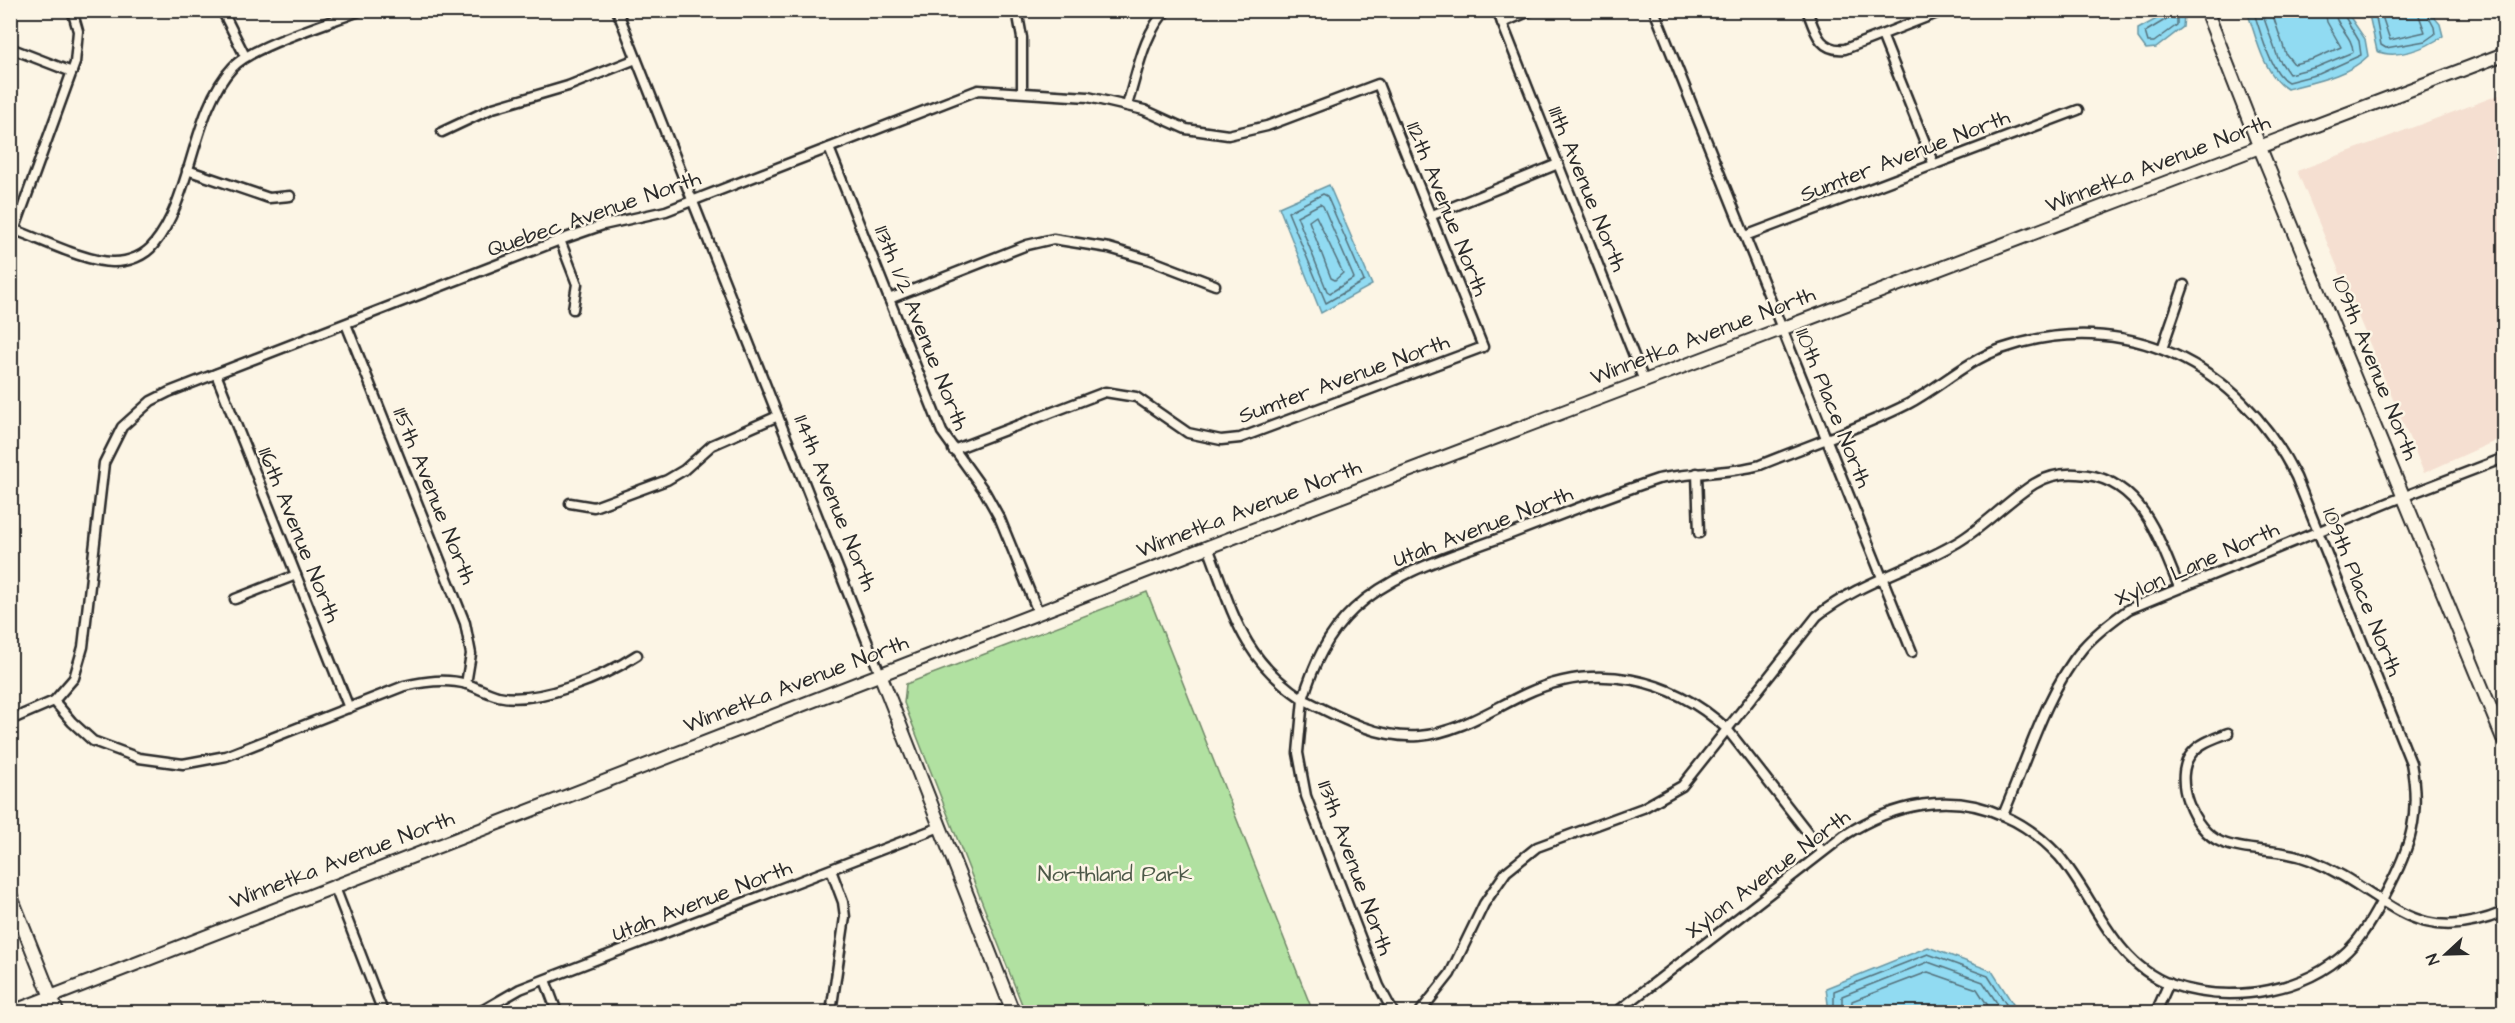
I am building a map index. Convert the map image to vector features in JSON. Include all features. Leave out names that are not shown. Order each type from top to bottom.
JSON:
[{"type":"street","points":[[10,242],[72,72],[78,48],[78,31],[72,10]]},
{"type":"street","points":[[222,10],[246,56]]},
{"type":"street","points":[[15,230],[98,260],[127,261],[142,255],[161,235],[215,93],[223,78],[246,56],[362,10]]},
{"type":"street","name":"114th Avenue North","points":[[617,10],[1012,1010]]},
{"type":"street","points":[[1017,10],[1022,38],[1022,92]]},
{"type":"street","points":[[1127,105],[1149,39],[1155,25],[1167,10]]},
{"type":"street","name":"111th Avenue North","points":[[1497,10],[1644,381]]},
{"type":"street","points":[[1502,23],[1532,10]]},
{"type":"street","name":"110th Place North","points":[[1654,10],[1912,652]]},
{"type":"street","points":[[1807,10],[1820,42],[1827,48],[1845,49],[1945,10]]},
{"type":"street","name":"109th Avenue North","points":[[2206,10],[2260,148],[2505,741]]},
{"type":"street","points":[[1882,35],[1934,165]]},
{"type":"street","points":[[10,48],[72,72]]},
{"type":"street","name":"Winnetka Avenue North","points":[[12,1012],[1038,612],[2505,54]]},
{"type":"street","points":[[442,132],[493,108],[568,86],[636,59]]},
{"type":"street","name":"Quebec Avenue North","points":[[10,720],[54,700],[74,678],[83,647],[100,482],[104,463],[122,427],[151,401],[560,240],[603,225],[647,217],[692,201],[968,93],[988,89],[1088,97],[1127,105],[1186,129],[1228,135],[1267,126],[1377,84]]},
{"type":"street","name":"112th Avenue North","points":[[1377,84],[1483,347]]},
{"type":"street","name":"Sumter Avenue North","points":[[1745,236],[2078,110]]},
{"type":"street","name":"113th 1/2 Avenue North","points":[[829,148],[933,411],[952,450],[985,492],[1000,519],[1038,612]]},
{"type":"street","points":[[1430,216],[1558,164]]},
{"type":"street","points":[[187,170],[269,198],[290,196]]},
{"type":"street","points":[[889,299],[1027,245],[1053,239],[1109,248],[1150,260],[1215,285]]},
{"type":"street","points":[[560,240],[578,284],[573,309]]},
{"type":"street","points":[[2162,349],[2184,285]]},
{"type":"street","name":"115th Avenue North","points":[[346,324],[465,623],[471,654],[466,684]]},
{"type":"street","name":"Utah Avenue North","points":[[1302,699],[1327,641],[1351,611],[1389,583],[1415,570],[1636,486],[1676,475],[1740,471],[1908,404],[1971,362],[2000,349],[2031,340],[2096,334],[2127,339],[2162,349]]},
{"type":"street","name":"Sumter Avenue North","points":[[952,450],[1105,392],[1136,397],[1188,433],[1221,440],[1240,438],[1483,347]]},
{"type":"street","name":"109th Place North","points":[[2162,349],[2188,360],[2216,377],[2263,422],[2282,448],[2404,744],[2415,786],[2416,808],[2406,852],[2381,901]]},
{"type":"street","name":"116th Avenue North","points":[[216,374],[349,708]]},
{"type":"street","points":[[570,503],[594,507],[668,480],[684,470],[712,445],[778,416]]},
{"type":"street","points":[[2405,496],[2505,458]]},
{"type":"street","points":[[1697,473],[1699,533]]},
{"type":"street","points":[[1420,1012],[1450,974],[1494,887],[1520,858],[1537,847],[1663,799],[1682,786],[1817,616],[1838,599],[1959,542],[2036,483],[2068,474],[2085,474],[2119,486],[2145,510],[2179,587]]},
{"type":"street","name":"Xylon Lane North","points":[[2003,815],[2052,699],[2066,672],[2083,648],[2104,627],[2129,609],[2179,587],[2405,496]]},
{"type":"street","points":[[1208,547],[1248,646],[1263,668],[1302,699],[1365,728],[1395,735],[1418,736],[1441,732],[1547,685],[1597,676],[1622,677],[1670,690],[1712,715],[1727,729],[1823,852]]},
{"type":"street","points":[[235,599],[296,575]]},
{"type":"street","points":[[54,700],[72,722],[93,741],[139,758],[183,764],[226,756],[423,682],[442,680],[466,684],[497,696],[517,698],[536,696],[620,666],[637,655]]},
{"type":"street","name":"113th Avenue North","points":[[1302,699],[1298,753],[1306,796],[1379,986],[1393,1012]]},
{"type":"street","points":[[2228,733],[2201,745],[2191,754],[2184,768],[2186,792],[2194,814],[2204,829],[2221,842],[2268,849],[2311,860],[2415,919],[2445,926],[2478,922],[2505,912]]},
{"type":"street","name":"Xylon Avenue North","points":[[1617,1012],[1867,820],[1891,810],[1917,804],[1944,802],[1971,805],[2003,815],[2042,839],[2059,856],[2117,944],[2148,971],[2169,983],[2202,993],[2235,995],[2262,991],[2296,980],[2326,966],[2350,948],[2381,901]]},
{"type":"street","name":"Utah Avenue North","points":[[480,1012],[520,989],[940,827]]},
{"type":"street","points":[[831,870],[843,902],[845,917],[831,1012]]},
{"type":"street","points":[[334,885],[382,1012]]},
{"type":"street","points":[[10,894],[57,1012]]},
{"type":"street","points":[[545,980],[557,1012]]},
{"type":"street","points":[[2156,1012],[2169,983]]},
{"type":"street","points":[[998,1012],[1012,1010]]},
{"type":"shaded area","points":[[2504,93],[2504,437],[2424,473],[2297,171]]},
{"type":"green space","name":"Northland Park","points":[[1147,592],[1313,1012],[1025,1012],[904,703],[906,684]]},
{"type":"water","points":[[2171,11],[2184,15],[2183,27],[2156,48],[2146,49],[2138,38],[2138,29]]},
{"type":"water","points":[[2247,11],[2346,11],[2365,39],[2368,56],[2351,69],[2319,81],[2287,89],[2272,74],[2266,64]]},
{"type":"water","points":[[2373,11],[2429,11],[2440,24],[2443,36],[2411,51],[2393,54],[2377,51],[2369,15]]},
{"type":"water","points":[[1329,185],[1372,285],[1321,313],[1279,207]]},
{"type":"water","points":[[1928,947],[1992,971],[2018,1012],[1829,1012],[1826,988]]}]
